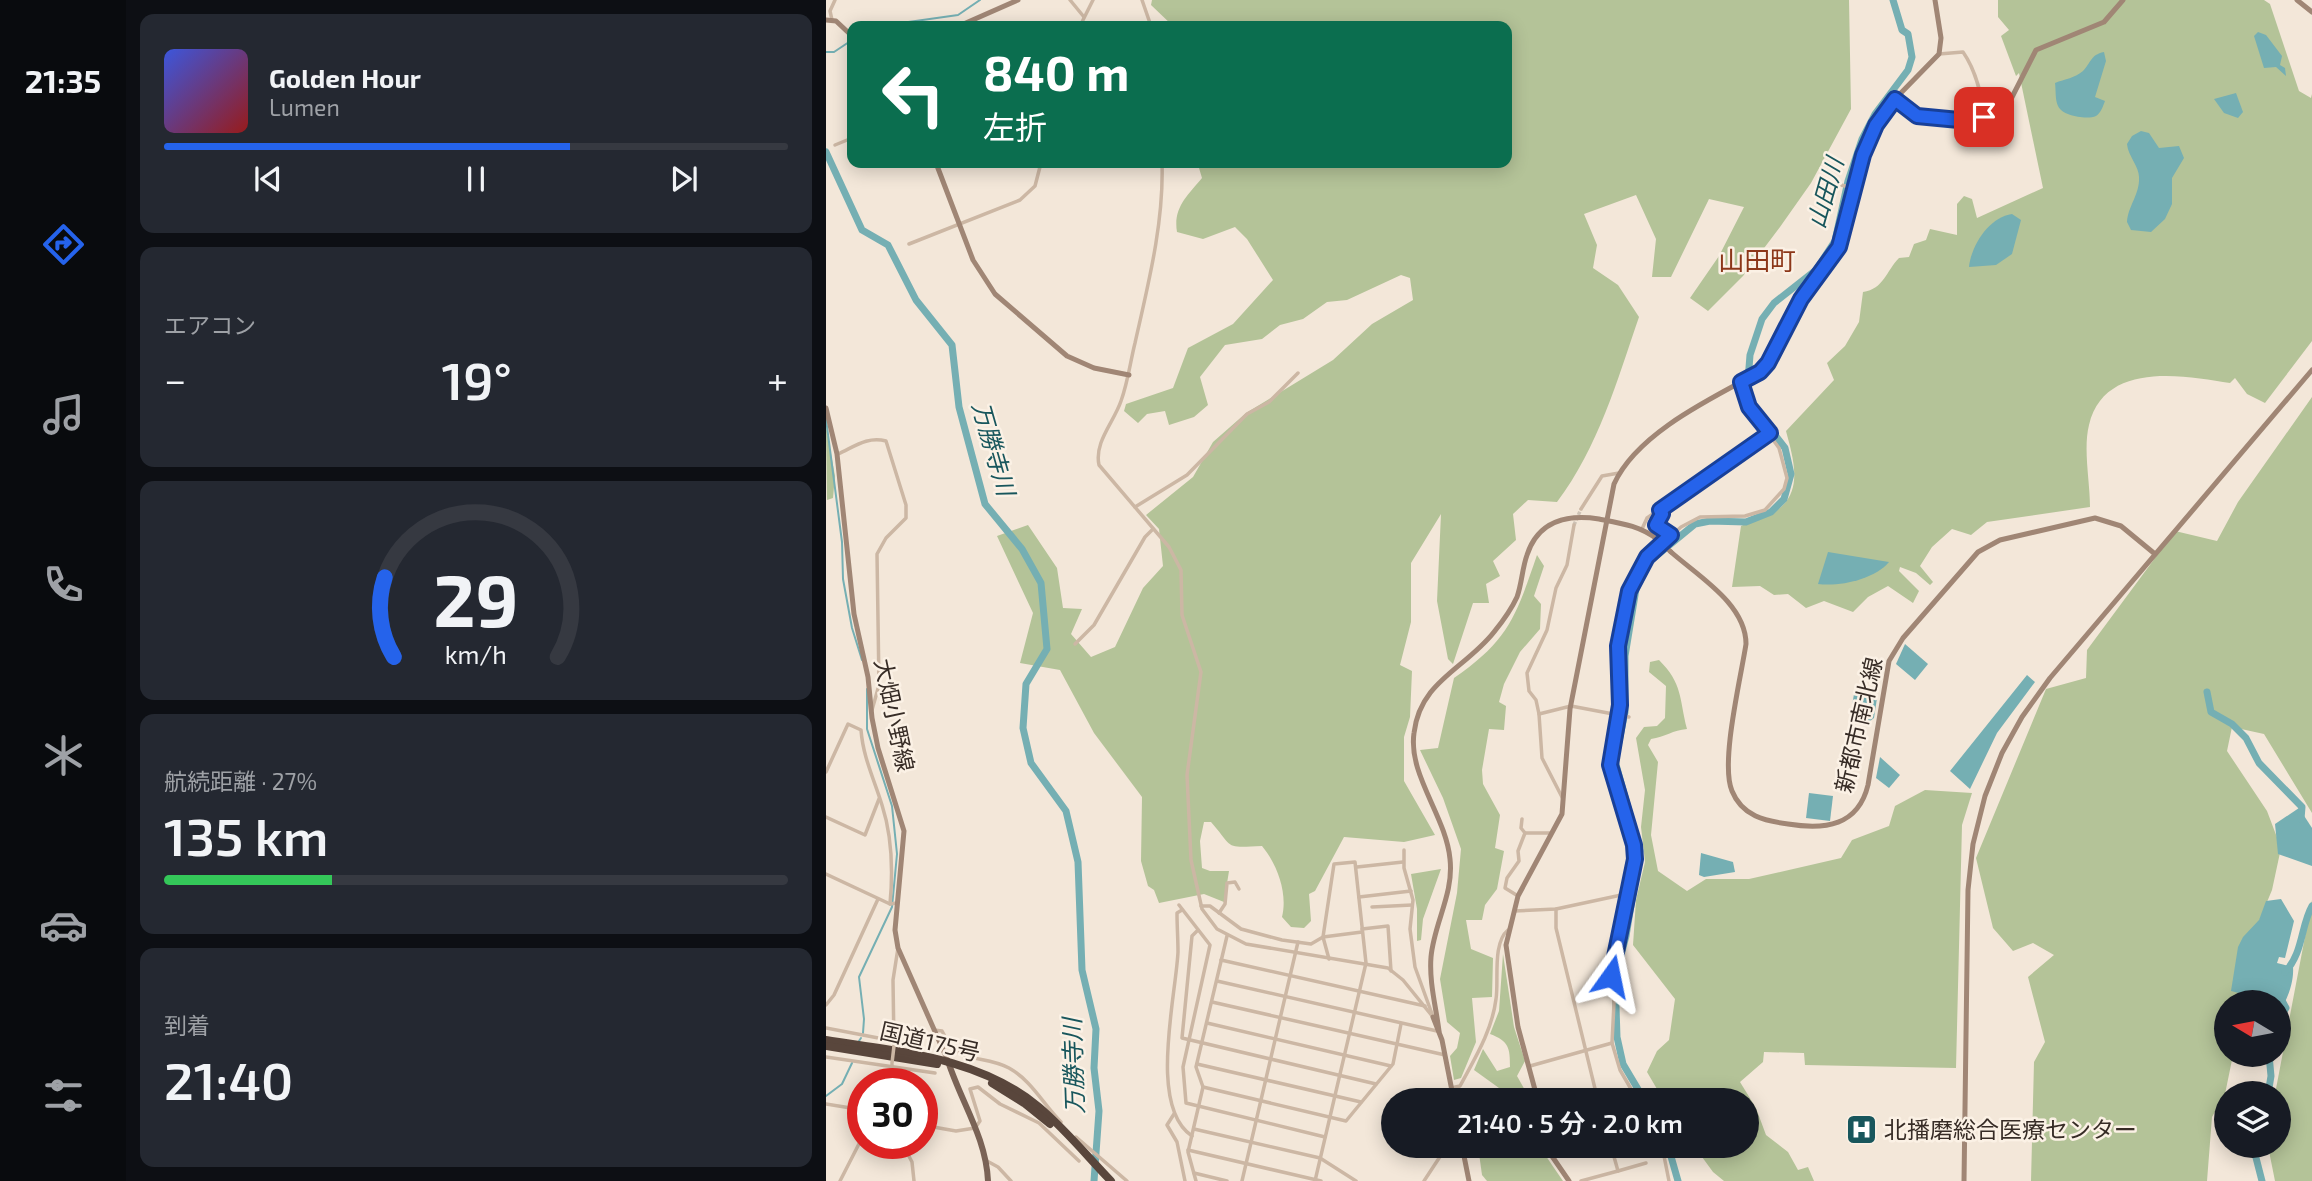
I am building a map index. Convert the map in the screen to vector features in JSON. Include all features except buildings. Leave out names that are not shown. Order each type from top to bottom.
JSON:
[{"type":"highway","name":"国道175号","points":[[826,1040],[949,1064],[996,1079],[1038,1110],[1102,1177],[1111,1181]]},
{"type":"highway","name":"国道175号","points":[[826,1046],[949,1064]]},
{"type":"main road","points":[[949,1064],[987,1161],[988,1181]]},
{"type":"street","points":[[835,0],[829,20],[847,33]]},
{"type":"street","points":[[970,21],[1018,0]]},
{"type":"street","points":[[1070,0],[1084,17]]},
{"type":"street","points":[[1082,21],[1093,0]]},
{"type":"street","points":[[1142,0],[1149,21]]},
{"type":"street","points":[[1535,1088],[1518,1027],[1506,945],[1508,930],[1518,896],[1562,814],[1571,706],[1606,521],[1619,472],[1632,455],[1667,428],[1753,376],[1768,363],[1801,299],[1839,247],[1853,188],[1876,125],[1895,99],[1939,54],[1941,38],[1935,0]]},
{"type":"street","points":[[1895,99],[1917,116],[1985,121],[2000,115],[2007,107],[2036,50],[2104,22],[2123,0]]},
{"type":"street","points":[[2297,0],[2312,12]]},
{"type":"street","points":[[1939,54],[1963,52],[1969,60],[1979,88],[1985,121]]},
{"type":"street","points":[[835,145],[847,140]]},
{"type":"street","points":[[938,168],[983,279],[1006,306],[1068,356],[1094,368],[1129,375]]},
{"type":"street","points":[[909,244],[1020,200],[1035,186],[1040,168]]},
{"type":"street","points":[[1162,168],[1152,260],[1129,375],[1118,410],[1098,447],[1097,456],[1099,465],[1169,547],[1181,570],[1182,615],[1201,672],[1187,775],[1191,860],[1201,906],[1211,922],[1227,936],[1246,944],[1366,963],[1391,971],[1433,1017]]},
{"type":"street","points":[[1841,185],[1853,188]]},
{"type":"street","points":[[1964,1181],[1968,890],[1973,844],[1985,796],[2002,753],[2029,707],[2312,370]]},
{"type":"street","points":[[1135,507],[1187,475],[1247,414],[1269,402],[1298,373]]},
{"type":"street","points":[[1630,1088],[1620,1070],[1612,1043],[1614,1003],[1610,967],[1622,931],[1626,894],[1633,870],[1634,845],[1610,765],[1619,716],[1618,646],[1629,591],[1647,557],[1671,535],[1700,517],[1745,516],[1765,510],[1777,500],[1787,478],[1779,448],[1749,407],[1743,381]]},
{"type":"street","name":"大畑小野線","points":[[826,408],[837,454],[854,614],[868,677],[878,748],[904,831],[897,903],[898,948],[949,1064]]},
{"type":"street","points":[[1642,529],[1647,519],[1770,433]]},
{"type":"street","points":[[837,454],[851,450],[863,442],[886,441],[906,505],[906,518],[882,544],[876,563],[879,685],[872,712]]},
{"type":"street","points":[[1581,509],[1602,476],[1619,472]]},
{"type":"street","points":[[1660,510],[1662,514],[1656,525],[1671,535]]},
{"type":"street","name":"新都市南北線","points":[[1439,1031],[1431,955],[1450,886],[1451,863],[1443,826],[1414,751],[1417,717],[1434,684],[1483,646],[1510,611],[1527,555],[1542,530],[1556,520],[1569,516],[1642,529],[1658,540],[1735,610],[1745,626],[1746,644],[1728,767],[1734,796],[1749,813],[1763,820],[1817,828],[1840,822],[1861,803],[1868,785],[1883,685],[1892,655],[1915,623],[1978,552],[2000,540],[2095,518],[2121,526],[2155,554]]},
{"type":"street","points":[[1564,800],[1542,758],[1539,714],[1529,691],[1528,666],[1547,630],[1556,588],[1567,565],[1574,525]]},
{"type":"street","points":[[1075,644],[1094,625],[1145,537],[1153,529]]},
{"type":"street","points":[[1539,714],[1571,706],[1629,717]]},
{"type":"street","points":[[826,772],[848,724],[861,730],[864,756],[880,798],[891,866],[890,904]]},
{"type":"street","points":[[826,817],[865,835],[880,798]]},
{"type":"street","points":[[1522,819],[1521,828],[1525,833]]},
{"type":"street","points":[[1525,833],[1550,833]]},
{"type":"street","points":[[1518,896],[1505,888],[1507,878],[1520,861],[1518,851],[1525,833]]},
{"type":"street","points":[[1404,850],[1403,862],[1411,891],[1409,929],[1415,967],[1439,1031],[1451,1088],[1460,1086],[1491,1021],[1496,998],[1500,944],[1508,930]]},
{"type":"street","points":[[1188,1150],[1317,1180],[1366,963],[1355,862],[1334,864],[1323,937],[1329,959]]},
{"type":"street","points":[[1356,867],[1403,862]]},
{"type":"street","points":[[826,874],[890,904],[897,903]]},
{"type":"street","points":[[1219,913],[1225,904],[1227,883],[1235,882],[1239,889]]},
{"type":"street","points":[[1359,897],[1411,891]]},
{"type":"street","points":[[1514,911],[1556,909],[1626,894]]},
{"type":"street","points":[[826,1005],[834,995],[878,899]]},
{"type":"street","points":[[1372,907],[1412,905]]},
{"type":"street","points":[[1201,906],[1210,906],[1241,929],[1311,944],[1323,937],[1388,926],[1391,971]]},
{"type":"street","points":[[1192,1136],[1174,1114],[1168,1050],[1178,954],[1177,913],[1180,907],[1210,945],[1183,1067],[1186,1103],[1325,1138]]},
{"type":"street","points":[[1556,909],[1556,928],[1594,1088]]},
{"type":"street","points":[[1198,930],[1192,936],[1192,962],[1185,996],[1182,1038],[1376,1084]]},
{"type":"street","points":[[1196,1181],[1188,1150],[1203,1087],[1197,1064],[1227,936]]},
{"type":"street","points":[[1242,1181],[1298,942]]},
{"type":"street","points":[[891,1068],[894,1043],[893,981],[898,948]]},
{"type":"street","points":[[1221,960],[1425,1006]]},
{"type":"street","points":[[1216,981],[1439,1031]]},
{"type":"street","points":[[1211,1002],[1445,1055]]},
{"type":"street","points":[[1206,1023],[1391,1066]]},
{"type":"street","points":[[1203,1087],[1346,1121],[1391,1066],[1401,1024]]},
{"type":"street","points":[[826,1028],[894,1043]]},
{"type":"street","points":[[934,1030],[942,1031],[949,1046],[963,1055],[1013,1070],[1040,1093],[1044,1106],[1083,1144],[1127,1181]]},
{"type":"street","points":[[1530,1066],[1612,1043]]},
{"type":"street","points":[[826,1057],[898,1068]]},
{"type":"street","points":[[1197,1064],[1361,1102]]},
{"type":"street","points":[[938,1127],[956,1131],[975,1128],[980,1121],[970,1091],[973,1086],[985,1090],[1000,1104],[1039,1123],[1079,1161]]},
{"type":"street","points":[[826,1104],[847,1107]]},
{"type":"street","points":[[1174,1114],[1167,1125],[1177,1142],[1185,1181]]},
{"type":"street","points":[[1193,1129],[1321,1158],[1356,1181]]},
{"type":"street","points":[[1424,1181],[1439,1158]]},
{"type":"street","points":[[1464,1158],[1469,1181]]},
{"type":"street","points":[[1553,1158],[1569,1181]]},
{"type":"street","points":[[1614,1158],[1618,1171]]},
{"type":"street","points":[[1665,1158],[1670,1181]]},
{"type":"street","points":[[840,1181],[851,1159]]},
{"type":"street","points":[[910,1159],[914,1181]]},
{"type":"street","points":[[987,1161],[998,1167],[1011,1181]]},
{"type":"street","points":[[1581,1181],[1646,1163]]},
{"type":"street","points":[[1194,1173],[1227,1181]]},
{"type":"green space","points":[[1152,0],[1849,0],[1851,109],[1811,183],[1780,227],[1743,276],[1708,311],[1690,298],[1719,256],[1744,207],[1709,199],[1671,277],[1652,277],[1656,239],[1636,195],[1584,214],[1597,245],[1593,268],[1618,285],[1639,317],[1605,413],[1584,459],[1557,502],[1528,500],[1513,514],[1516,540],[1493,561],[1500,576],[1486,584],[1489,603],[1473,603],[1453,664],[1448,659],[1437,601],[1441,514],[1411,563],[1411,622],[1400,665],[1412,671],[1410,717],[1404,737],[1404,781],[1435,835],[1404,842],[1344,837],[1315,891],[1309,894],[1311,921],[1304,928],[1291,927],[1282,917],[1284,898],[1280,879],[1262,846],[1230,845],[1211,822],[1204,822],[1200,841],[1202,868],[1229,871],[1224,902],[1204,894],[1159,903],[1154,890],[1148,886],[1141,861],[1142,797],[1094,733],[1060,670],[1020,663],[1033,613],[997,536],[1028,525],[1057,568],[1063,608],[1082,609],[1071,634],[1091,657],[1115,647],[1143,588],[1163,566],[1159,529],[1146,515],[1193,477],[1213,442],[1246,413],[1333,360],[1372,324],[1413,300],[1410,278],[1401,275],[1347,300],[1327,302],[1303,319],[1280,325],[1262,339],[1225,345],[1200,377],[1208,405],[1194,417],[1169,425],[1165,411],[1147,414],[1138,423],[1124,411],[1126,404],[1173,388],[1188,348],[1233,324],[1273,280],[1247,239],[1235,227],[1203,239],[1177,232],[1179,209],[1202,178],[1199,168],[1512,168],[1512,21],[1168,21],[1151,5]]},
{"type":"green space","points":[[1998,0],[2264,0],[2270,4],[2299,91],[2311,98],[2312,94],[2312,341],[2265,403],[2247,394],[2235,378],[2230,383],[2190,377],[2148,377],[2128,381],[2111,390],[2097,404],[2087,434],[2090,507],[1987,522],[1971,535],[1952,529],[1932,547],[1920,566],[1933,582],[1930,585],[1916,573],[1900,567],[1899,571],[1919,591],[1913,603],[1888,586],[1868,597],[1853,612],[1824,601],[1806,608],[1788,594],[1774,595],[1760,586],[1732,587],[1741,526],[1773,512],[1788,498],[1792,490],[1794,470],[1786,431],[1834,380],[1827,363],[1845,346],[1859,322],[1863,292],[1876,287],[1899,258],[1909,257],[1914,244],[1926,240],[1930,229],[1957,235],[1957,204],[1964,196],[1972,199],[1977,218],[2043,188],[2019,73],[2016,76],[2001,36],[2009,30],[1998,17]]},
{"type":"green space","points":[[2312,397],[2312,813],[2264,734],[2232,727],[2227,751],[2267,811],[2281,848],[2272,890],[2257,926],[2245,990],[2214,990],[2214,1068],[2230,1068],[2228,1081],[2214,1081],[2214,1113],[2207,1181],[2031,1181],[2034,1062],[2045,1042],[2028,977],[2054,955],[2033,943],[2013,951],[1993,928],[1976,858],[2046,689],[2086,678],[2087,650],[2175,531],[2217,541],[2238,502]]},
{"type":"green space","points":[[826,426],[835,476],[833,498],[827,500]]},
{"type":"green space","points":[[1537,555],[1544,566],[1534,596],[1541,604],[1540,629],[1520,652],[1504,684],[1499,702],[1506,706],[1504,730],[1489,729],[1482,770],[1483,784],[1500,815],[1495,848],[1504,851],[1497,889],[1485,905],[1482,920],[1466,920],[1471,949],[1493,958],[1492,997],[1472,998],[1476,1042],[1461,1078],[1454,1080],[1450,1056],[1457,1048],[1460,1033],[1447,1022],[1440,979],[1457,893],[1461,849],[1443,798],[1420,750],[1438,748],[1454,678],[1487,651],[1508,625],[1523,595]]},
{"type":"green space","points":[[1659,660],[1676,684],[1687,729],[1651,739],[1648,745],[1658,762],[1651,835],[1658,871],[1687,891],[1706,879],[1749,879],[1841,858],[1852,840],[1889,826],[1895,806],[1925,790],[1972,793],[1962,825],[1956,1068],[1805,1065],[1804,1053],[1764,1052],[1763,1062],[1740,1082],[1744,1088],[1656,1088],[1647,1072],[1657,1051],[1669,1040],[1675,999],[1633,945],[1636,900],[1645,862],[1641,827],[1645,790],[1636,738],[1644,727],[1657,726],[1665,718],[1666,686],[1649,672],[1650,662]]},
{"type":"green space","points":[[1441,869],[1423,919],[1421,940],[1417,941],[1417,909],[1411,874]]},
{"type":"green space","points":[[2312,900],[2312,1181],[2275,1181],[2270,1158],[2291,1158],[2291,1081],[2277,1081],[2280,1068],[2291,1068],[2291,1010]]},
{"type":"green space","points":[[1503,954],[1514,1027],[1525,1061],[1517,1076],[1524,1088],[1499,1088],[1474,1070],[1483,1049],[1497,1071],[1510,1067],[1507,1046],[1501,1039],[1490,1034],[1499,1011]]},
{"type":"green space","points":[[1759,1116],[1766,1135],[1788,1152],[1798,1170],[1808,1167],[1814,1181],[1724,1181],[1703,1158],[1759,1158]]},
{"type":"green space","points":[[1480,1158],[1547,1158],[1563,1181],[1487,1181],[1482,1175]]},
{"type":"water","points":[[2258,32],[2266,35],[2282,56],[2280,65],[2285,68],[2286,76],[2276,67],[2264,68],[2254,36]]},
{"type":"water","points":[[2104,52],[2106,61],[2095,97],[2105,101],[2101,111],[2096,116],[2087,118],[2064,112],[2057,104],[2055,83],[2080,73],[2093,57]]},
{"type":"water","points":[[2236,93],[2243,112],[2238,118],[2224,113],[2214,99]]},
{"type":"water","points":[[2141,131],[2149,133],[2159,148],[2179,146],[2184,158],[2172,178],[2172,204],[2165,219],[2151,232],[2131,230],[2127,222],[2138,189],[2139,177],[2127,144],[2132,136]]},
{"type":"water","points":[[2012,214],[2021,220],[2012,254],[1996,265],[1969,267],[1973,250],[1983,234],[1996,221]]},
{"type":"water","points":[[1828,552],[1889,562],[1866,577],[1836,584],[1818,584]]},
{"type":"water","points":[[1905,644],[1928,664],[1915,680],[1896,664]]},
{"type":"water","points":[[2027,675],[2035,682],[1997,733],[1970,789],[1950,771]]},
{"type":"water","points":[[1854,694],[1877,698],[1874,718],[1870,721],[1850,718]]},
{"type":"water","points":[[1880,757],[1900,775],[1889,788],[1876,778]]},
{"type":"water","points":[[1809,793],[1833,796],[1830,821],[1806,818]]},
{"type":"water","points":[[2299,808],[2312,828],[2312,866],[2278,854],[2275,824]]},
{"type":"water","points":[[1701,853],[1733,862],[1735,872],[1704,877],[1699,875]]},
{"type":"water","points":[[2281,899],[2294,921],[2285,958],[2279,957],[2277,963],[2293,967],[2289,990],[2231,990],[2238,947],[2243,937],[2259,920],[2266,901]]},
{"type":"waterway","points":[[915,21],[958,15],[980,0]]},
{"type":"waterway","name":"山田川","points":[[1637,1088],[1623,1064],[1617,1037],[1615,977],[1626,936],[1640,851],[1615,761],[1625,712],[1625,656],[1636,589],[1650,561],[1695,524],[1710,521],[1746,522],[1771,512],[1784,499],[1791,474],[1785,448],[1752,405],[1747,393],[1750,355],[1762,319],[1774,303],[1816,270],[1835,241],[1848,181],[1862,139],[1875,114],[1908,70],[1912,57],[1908,34],[1902,30],[1893,0]]},
{"type":"waterway","points":[[826,52],[834,52],[847,43]]},
{"type":"waterway","name":"万勝寺川","points":[[826,152],[862,230],[888,245],[916,300],[952,345],[959,407],[985,504],[1022,549],[1041,583],[1047,649],[1026,684],[1023,728],[1031,763],[1066,811],[1078,862],[1082,970],[1096,1029],[1094,1068],[1099,1111],[1094,1181]]},
{"type":"waterway","points":[[826,419],[842,542],[843,579],[852,628],[862,660]]},
{"type":"waterway","points":[[863,1033],[859,977],[892,907],[897,854],[892,806],[867,729],[867,689]]},
{"type":"waterway","points":[[2207,692],[2211,712],[2232,724],[2246,738],[2259,763],[2302,807],[2301,819]]},
{"type":"waterway","points":[[2285,972],[2299,948],[2312,906]]},
{"type":"waterway","points":[[826,1096],[842,1084],[852,1063]]},
{"type":"waterway","points":[[2270,1068],[2270,1081]]},
{"type":"waterway","name":"山田川","points":[[1671,1158],[1678,1181]]},
{"type":"waterway","points":[[2256,1158],[2262,1181]]},
{"type":"tunnel","points":[[1574,525],[1581,509]]},
{"type":"place","name":"北播磨総合医療センター","points":[[1861,1130]]},
{"type":"district","name":"山田町","points":[[1757,261]]},
{"type":"route","points":[[1611,976],[1610,967],[1622,931],[1626,894],[1635,859],[1634,845],[1610,765],[1620,705],[1618,646],[1622,642],[1629,591],[1647,557],[1671,535],[1656,525],[1662,514],[1660,510],[1770,433],[1749,407],[1741,382],[1760,372],[1768,363],[1801,299],[1839,247],[1853,188],[1869,139],[1895,99],[1917,116],[1980,122],[1985,121],[1984,117]]}]
